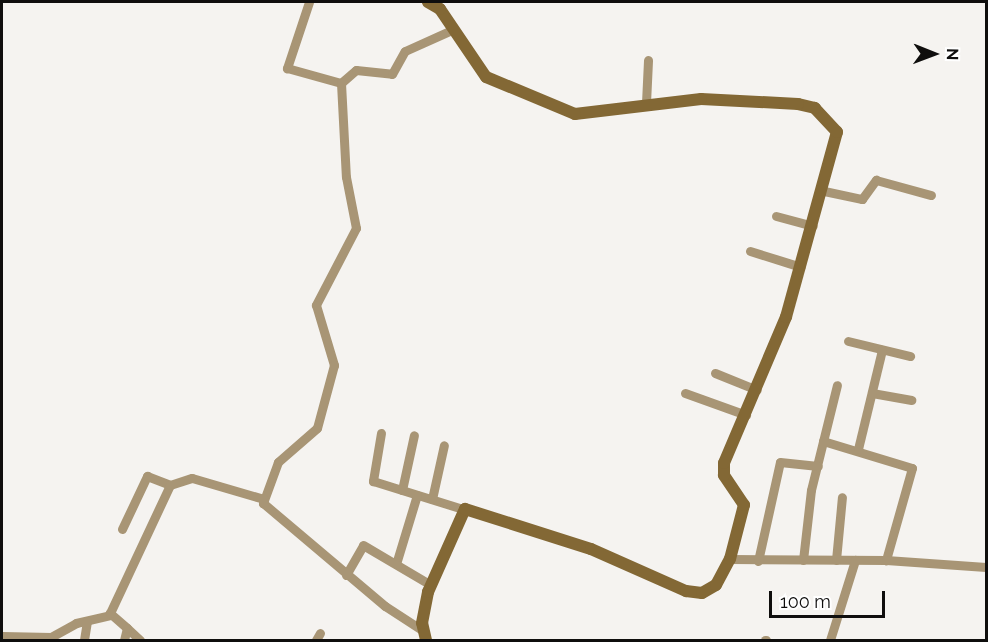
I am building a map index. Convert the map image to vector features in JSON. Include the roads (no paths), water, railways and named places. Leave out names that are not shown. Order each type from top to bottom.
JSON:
[{"type":"street","points":[[309,2],[287,68],[341,83]]},
{"type":"street","points":[[381,433],[371,478],[417,495],[591,549],[693,593],[716,585],[730,559],[744,505],[723,470],[757,390],[801,267],[824,191],[836,127],[815,108],[720,99],[646,103],[575,114],[486,77],[454,29],[428,2]]},
{"type":"street","points":[[341,83],[356,70],[392,74],[405,51],[454,29]]},
{"type":"street","points":[[646,103],[648,60]]},
{"type":"street","points":[[341,83],[346,177],[356,228],[315,310],[330,346],[333,378],[317,428],[278,462],[264,500],[265,509],[424,635],[431,585],[462,509]]},
{"type":"street","points":[[824,191],[862,199],[876,180],[931,195]]},
{"type":"street","points":[[776,216],[813,226]]},
{"type":"street","points":[[750,251],[801,267]]},
{"type":"street","points":[[848,341],[910,356]]},
{"type":"street","points":[[858,449],[882,350]]},
{"type":"street","points":[[715,373],[757,390]]},
{"type":"street","points":[[802,560],[823,441],[837,386]]},
{"type":"street","points":[[686,393],[746,415]]},
{"type":"street","points":[[872,393],[911,400]]},
{"type":"street","points":[[402,490],[414,435]]},
{"type":"street","points":[[823,441],[858,449],[912,468],[886,560]]},
{"type":"street","points":[[432,499],[444,445]]},
{"type":"street","points":[[758,561],[780,462],[818,466]]},
{"type":"street","points":[[122,529],[147,476],[170,485],[192,478],[264,500]]},
{"type":"street","points":[[110,615],[170,485]]},
{"type":"street","points":[[396,564],[417,495]]},
{"type":"street","points":[[836,560],[842,497]]},
{"type":"street","points":[[346,575],[363,544],[431,585]]},
{"type":"street","points":[[730,559],[758,561],[886,560],[987,567]]},
{"type":"street","points":[[831,640],[855,560]]},
{"type":"street","points":[[2,636],[51,637],[87,621],[110,615]]},
{"type":"street","points":[[110,615],[140,640]]},
{"type":"street","points":[[84,640],[87,621]]},
{"type":"street","points":[[124,640],[127,628]]}]
